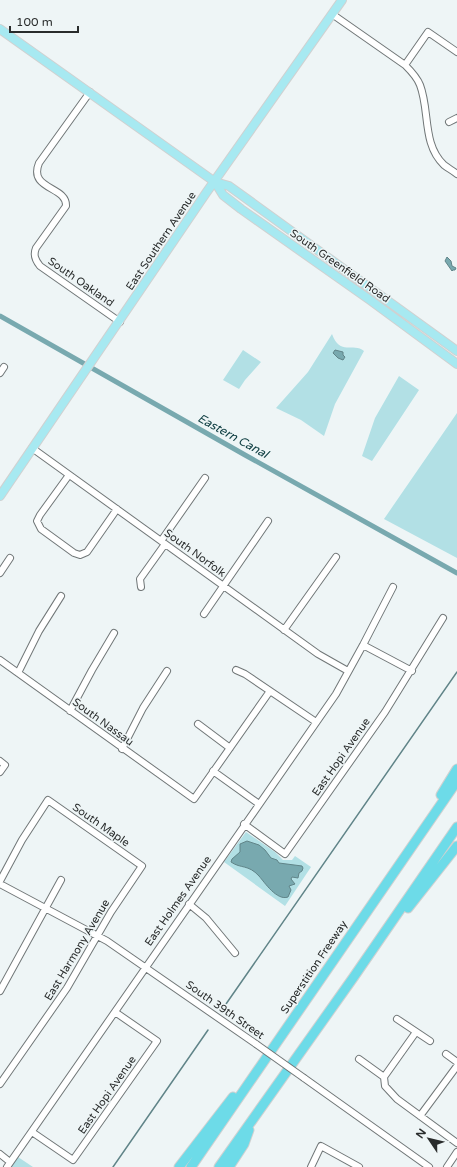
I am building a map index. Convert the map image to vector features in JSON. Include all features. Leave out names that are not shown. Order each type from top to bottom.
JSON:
[{"type":"highway","points":[[430,820],[438,799],[457,769]]},
{"type":"highway","name":"Superstition Freeway","points":[[191,1167],[457,781]]},
{"type":"highway","points":[[365,962],[457,827]]},
{"type":"highway","points":[[219,1167],[346,987],[457,846]]},
{"type":"highway","points":[[179,1167],[218,1115],[276,1044]]},
{"type":"highway","points":[[229,1167],[244,1144],[252,1119]]},
{"type":"main road","name":"East Southern Avenue","points":[[0,496],[214,182],[342,0]]},
{"type":"main road","name":"South Greenfield Road","points":[[0,29],[214,182],[224,195],[457,364]]},
{"type":"main road","name":"South Greenfield Road","points":[[214,182],[229,186],[457,351]]},
{"type":"main road","points":[[275,232],[284,233],[310,250],[317,249]]},
{"type":"main road","points":[[315,261],[318,259],[324,260],[351,279],[364,283]]},
{"type":"street","points":[[332,14],[405,65],[415,75],[420,84],[431,144],[436,155],[444,165],[457,174]]},
{"type":"street","points":[[405,65],[428,32],[457,52]]},
{"type":"street","name":"South Oakland","points":[[90,92],[39,163],[37,176],[40,181],[63,197],[66,202],[66,206],[36,248],[34,256],[40,266],[120,322]]},
{"type":"street","points":[[449,122],[457,118]]},
{"type":"street","name":"South Norfolk","points":[[32,448],[318,654],[348,671]]},
{"type":"street","points":[[69,475],[40,515],[37,521],[40,529],[74,553],[80,555],[86,552],[117,509]]},
{"type":"street","points":[[141,587],[140,579],[205,478]]},
{"type":"street","points":[[204,614],[268,521]]},
{"type":"street","points":[[284,630],[336,557]]},
{"type":"street","points":[[0,573],[10,558]]},
{"type":"street","name":"East Holmes Avenue","points":[[8,1164],[32,1132],[244,824],[336,694],[364,645],[394,587]]},
{"type":"street","points":[[18,673],[39,631],[61,596]]},
{"type":"street","name":"East Hopi Avenue","points":[[244,824],[285,854],[385,712],[412,671],[443,618]]},
{"type":"street","points":[[70,711],[114,633]]},
{"type":"street","points":[[364,645],[412,671]]},
{"type":"street","name":"South Nassau","points":[[0,660],[194,800],[213,771]]},
{"type":"street","points":[[236,670],[245,674],[316,722]]},
{"type":"street","points":[[122,749],[143,708],[167,671]]},
{"type":"street","points":[[258,804],[213,771],[270,691]]},
{"type":"street","points":[[198,724],[230,748]]},
{"type":"street","points":[[0,772],[3,763]]},
{"type":"street","name":"South Maple","points":[[0,880],[22,840],[48,800],[142,866]]},
{"type":"street","name":"East Harmony Avenue","points":[[0,1084],[67,988],[116,904],[142,866]]},
{"type":"street","points":[[0,991],[61,880]]},
{"type":"street","name":"South 39th Street","points":[[0,884],[98,936],[145,967],[429,1167]]},
{"type":"street","points":[[189,904],[206,918],[235,953]]},
{"type":"street","name":"East Hopi Avenue","points":[[32,1132],[73,1160],[157,1041],[115,1012]]},
{"type":"street","points":[[397,1019],[430,1041]]},
{"type":"street","points":[[416,1032],[384,1076],[385,1086],[397,1098],[457,1143]]},
{"type":"street","points":[[446,1054],[457,1062]]},
{"type":"street","points":[[359,1059],[384,1076]]},
{"type":"street","points":[[420,1116],[457,1066]]},
{"type":"street","points":[[311,1167],[322,1146],[359,1167]]},
{"type":"street","points":[[446,1167],[457,1152]]},
{"type":"street","points":[[0,1154],[8,1164]]},
{"type":"shaded area","points":[[447,257],[451,261],[452,266],[456,268],[455,270],[452,271],[445,261]]},
{"type":"shaded area","points":[[332,334],[335,341],[339,345],[364,351],[335,404],[324,436],[301,420],[276,408],[308,372]]},
{"type":"shaded area","points":[[243,350],[261,362],[239,389],[223,380]]},
{"type":"shaded area","points":[[335,350],[343,352],[345,357],[343,360],[338,358],[333,353]]},
{"type":"shaded area","points":[[399,376],[419,390],[372,461],[362,456],[375,418]]},
{"type":"shaded area","points":[[457,413],[457,558],[384,519]]},
{"type":"shaded area","points":[[246,832],[275,852],[283,860],[292,860],[295,856],[311,867],[285,906],[224,862]]},
{"type":"shaded area","points":[[247,841],[259,845],[271,858],[277,860],[279,863],[302,866],[302,871],[299,873],[298,878],[292,877],[291,879],[295,884],[289,886],[291,890],[288,897],[284,898],[276,894],[255,872],[231,862],[232,859],[240,852],[240,844]]},
{"type":"shaded area","points":[[15,1155],[33,1167],[7,1167]]},
{"type":"waterway","name":"Eastern Canal","points":[[0,316],[457,573]]},
{"type":"waterway","points":[[226,1004],[457,672]]},
{"type":"waterway","points":[[113,1167],[208,1030]]}]
